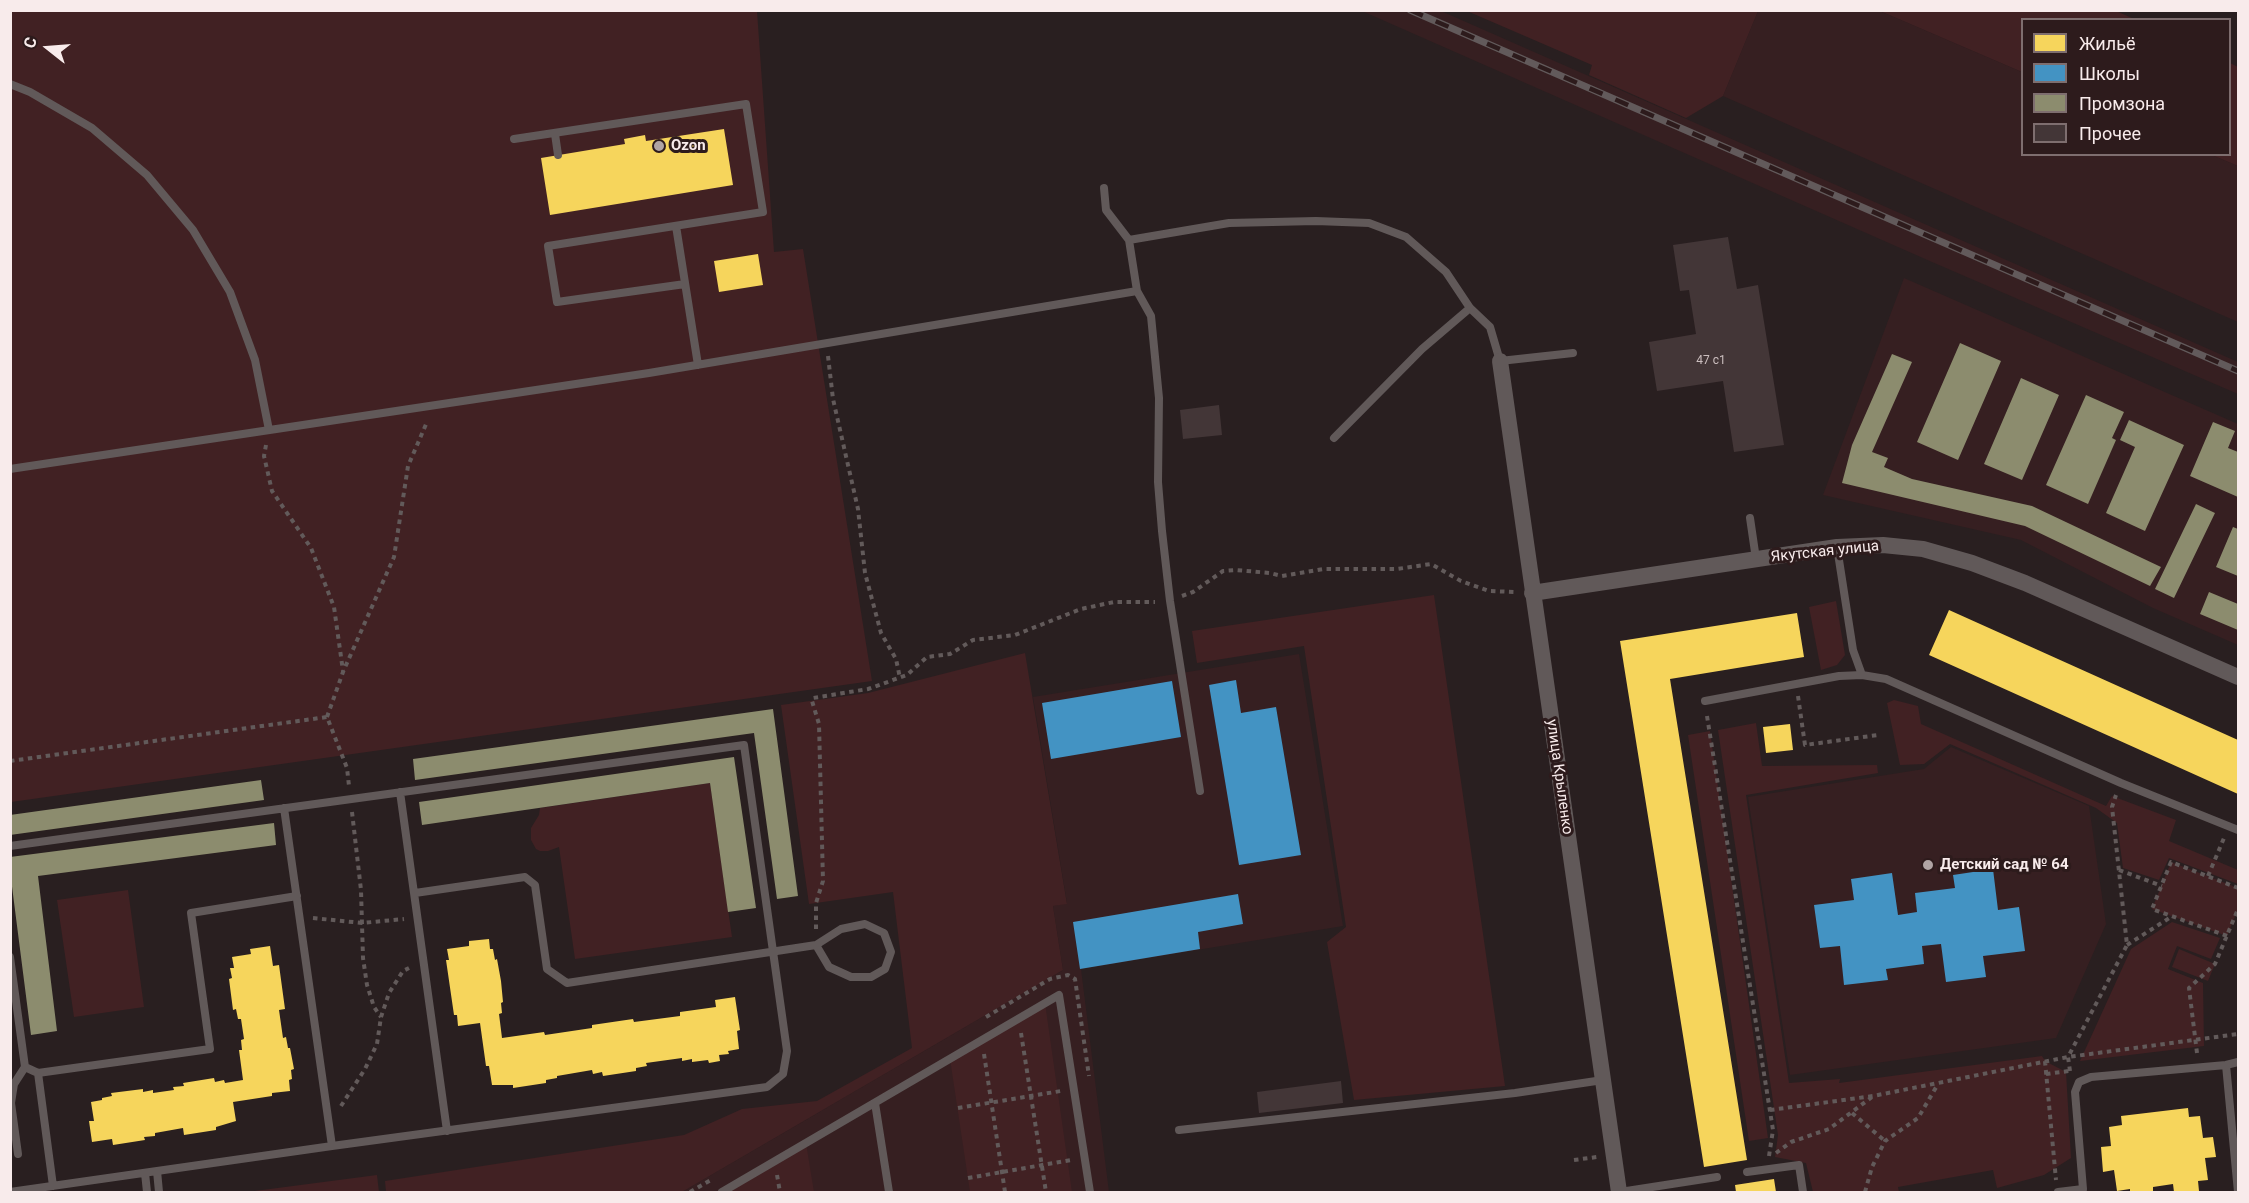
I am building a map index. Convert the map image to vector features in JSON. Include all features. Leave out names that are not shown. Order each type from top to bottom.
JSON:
[{"type":"street","name":"улица Крыленко","points":[[1500,361],[1619,1192]]},
{"type":"street","name":"Якутская улица","points":[[1532,593],[1837,547],[1882,545],[1923,549],[1972,563],[2035,588],[2238,677]]},
{"type":"lane","points":[[10,84],[30,92],[92,129],[147,175],[194,230],[230,292],[255,360],[269,430]]},
{"type":"lane","points":[[514,139],[746,104],[763,212],[548,246],[557,302],[685,284]]},
{"type":"lane","points":[[555,134],[558,155]]},
{"type":"lane","points":[[1104,188],[1106,210],[1129,240],[1137,291],[1151,316],[1159,399],[1158,482],[1170,602],[1200,791]]},
{"type":"lane","points":[[1129,240],[1230,223],[1316,221],[1369,223],[1406,237],[1446,272],[1470,308],[1490,327],[1500,361],[1573,353]]},
{"type":"lane","points":[[676,226],[698,365]]},
{"type":"lane","points":[[10,469],[698,365],[1137,291]]},
{"type":"lane","points":[[1334,438],[1422,349],[1470,308]]},
{"type":"lane","points":[[1750,518],[1756,559]]},
{"type":"lane","points":[[1837,547],[1853,650],[1862,675]]},
{"type":"lane","points":[[1705,701],[1839,676],[1862,675],[1886,679],[2121,783],[2238,830]]},
{"type":"lane","points":[[10,846],[744,746],[787,1051],[783,1074],[767,1087],[10,1192]]},
{"type":"lane","points":[[400,792],[416,893],[447,1131]]},
{"type":"lane","points":[[284,808],[332,1146]]},
{"type":"lane","points":[[416,893],[525,877],[535,885],[547,969],[567,983],[816,945],[841,929],[865,924],[884,933],[891,952],[885,969],[871,977],[851,977],[828,967],[816,945]]},
{"type":"lane","points":[[25,1067],[38,1073],[210,1049],[191,912],[297,896]]},
{"type":"lane","points":[[10,957],[25,1067],[14,1084],[11,1103],[18,1154]]},
{"type":"lane","points":[[722,1192],[1059,995],[1090,1192]]},
{"type":"lane","points":[[2058,1192],[2084,1191],[2075,1092],[2079,1082],[2091,1077],[2238,1062]]},
{"type":"lane","points":[[2226,1065],[2238,1192]]},
{"type":"lane","points":[[38,1073],[53,1186]]},
{"type":"lane","points":[[1179,1130],[1515,1093],[1603,1080]]},
{"type":"lane","points":[[875,1103],[889,1192]]},
{"type":"lane","points":[[1746,1172],[1799,1165],[1803,1192]]},
{"type":"lane","points":[[157,1172],[159,1192]]},
{"type":"lane","points":[[145,1173],[147,1192]]},
{"type":"lane","points":[[1619,1192],[1717,1177]]},
{"type":"lane","points":[[1683,1182],[1685,1192]]},
{"type":"path","points":[[827,343],[833,399],[858,509],[865,573],[881,633],[897,659],[900,678]]},
{"type":"path","points":[[381,1017],[374,1007],[367,985],[363,958],[361,890],[347,768],[327,717],[343,672],[394,557],[408,466],[434,405]]},
{"type":"path","points":[[269,430],[264,456],[272,491],[311,548],[327,587],[334,607],[343,672]]},
{"type":"path","points":[[816,945],[816,903],[823,881],[819,724],[813,698],[868,689],[907,675],[927,657],[950,654],[973,640],[1015,635],[1081,609],[1114,602],[1170,602],[1193,592],[1223,571],[1247,571],[1282,576],[1323,569],[1397,569],[1431,564],[1461,581],[1489,591],[1532,593]]},
{"type":"path","points":[[1796,684],[1805,745],[1878,735]]},
{"type":"path","points":[[1705,701],[1773,1130],[1767,1162],[1791,1142],[1830,1129],[1873,1096]]},
{"type":"path","points":[[10,761],[327,717]]},
{"type":"path","points":[[2121,783],[2112,807],[2127,945]]},
{"type":"path","points":[[2208,876],[2229,826]]},
{"type":"path","points":[[2227,936],[2152,909],[2171,862],[2238,888]]},
{"type":"path","points":[[2119,870],[2162,886]]},
{"type":"path","points":[[2196,1046],[2189,988],[2215,964],[2238,909]]},
{"type":"path","points":[[300,916],[362,923],[419,918]]},
{"type":"path","points":[[2046,1074],[2070,1071],[2068,1057],[2127,945],[2171,917]]},
{"type":"path","points":[[328,1119],[342,1105],[365,1069],[377,1044],[381,1017],[389,993],[403,971],[424,958]]},
{"type":"path","points":[[958,1108],[991,1102],[1091,1086],[1075,979],[1068,975],[1050,979],[978,1023],[982,1041],[991,1102],[1005,1192]]},
{"type":"path","points":[[1016,999],[1046,1192]]},
{"type":"path","points":[[1770,1110],[1873,1096],[2068,1057],[2238,1034]]},
{"type":"path","points":[[2045,1061],[2056,1181]]},
{"type":"path","points":[[1865,1192],[1872,1167],[1885,1141],[1918,1118],[1938,1084]]},
{"type":"path","points":[[1852,1113],[1885,1141]]},
{"type":"path","points":[[968,1178],[1085,1158]]},
{"type":"path","points":[[690,1192],[717,1177]]},
{"type":"shaded area","points":[[2114,10],[2132,18],[2021,18],[2021,72],[1880,11]]},
{"type":"shaded area","points":[[10,11],[757,11],[774,252],[803,249],[872,681],[11,802]]},
{"type":"shaded area","points":[[1362,11],[1441,11],[2238,362],[2238,394],[1932,262]]},
{"type":"shaded area","points":[[1467,11],[1758,11],[1723,96],[1686,118],[1589,75],[1592,65]]},
{"type":"shaded area","points":[[1758,11],[1880,11],[2021,72],[2021,156],[2214,156],[2238,166],[2238,322],[1723,96]]},
{"type":"shaded area","points":[[2231,64],[2238,67],[2238,166],[2214,156],[2231,156]]},
{"type":"shaded area","points":[[1904,278],[2238,424],[2238,645],[2153,608],[2021,540],[1823,495]]},
{"type":"shaded area","points":[[1434,595],[1505,1086],[1354,1100],[1327,942],[1346,927],[1304,646],[1197,663],[1192,631]]},
{"type":"shaded area","points":[[1836,601],[1845,655],[1837,665],[1821,670],[1809,607]]},
{"type":"shaded area","points":[[1025,653],[1067,904],[1053,906],[1063,970],[682,1192],[386,1192],[385,1181],[684,1135],[742,1109],[817,1101],[912,1048],[893,892],[809,904],[781,705],[868,693]]},
{"type":"shaded area","points":[[1299,654],[1343,926],[1081,969],[1109,1192],[682,1192],[1063,970],[1053,906],[1067,903],[1033,697]]},
{"type":"shaded area","points":[[1894,700],[1918,706],[1921,724],[2106,806],[2112,796],[2176,820],[2169,841],[2238,870],[2238,884],[2169,858],[2159,880],[2123,868],[2117,823],[2096,808],[1950,744],[1924,764],[1900,765],[1887,703]]},
{"type":"shaded area","points":[[1756,723],[1762,766],[1877,765],[1878,773],[1746,795],[1789,1083],[1840,1079],[1839,1083],[2042,1056],[2045,1061],[2066,1072],[2071,1158],[2044,1175],[1997,1188],[1993,1170],[1898,1187],[1899,1192],[1813,1192],[1806,1163],[1775,1157],[1778,1135],[1718,730]]},
{"type":"shaded area","points":[[1710,731],[1768,1138],[1749,1141],[1688,735]]},
{"type":"shaded area","name":"Детский сад № 64","points":[[1951,747],[2089,806],[2106,924],[2056,1038],[1790,1075],[1748,797],[1924,769]]},
{"type":"shaded area","points":[[710,783],[732,937],[575,959],[559,847],[540,851],[536,849],[531,840],[531,828],[539,815],[540,808]]},
{"type":"shaded area","points":[[2171,862],[2238,888],[2238,909],[2227,936],[2152,909]]},
{"type":"shaded area","points":[[128,890],[144,1007],[74,1017],[57,900]]},
{"type":"shaded area","points":[[2172,922],[2220,938],[2211,959],[2177,946],[2168,969],[2203,983],[2204,1046],[2080,1061],[2131,949]]},
{"type":"shaded area","points":[[2179,949],[2215,964],[2208,981],[2172,967]]},
{"type":"shaded area","points":[[1045,1003],[1072,1192],[970,1192],[950,1059]]},
{"type":"shaded area","points":[[806,1143],[814,1192],[722,1192]]},
{"type":"shaded area","points":[[377,1175],[379,1192],[247,1192]]},
{"type":"building: Жильё","points":[[724,129],[733,185],[550,215],[541,158],[625,144],[624,139],[645,135],[646,141]]},
{"type":"building: Жильё","points":[[758,254],[763,285],[719,292],[714,261]]},
{"type":"building: Жильё","points":[[1949,610],[2238,740],[2238,794],[1929,655]]},
{"type":"building: Жильё","points":[[1797,613],[1804,657],[1670,679],[1747,1160],[1704,1167],[1620,641]]},
{"type":"building: Жильё","points":[[1790,724],[1793,750],[1766,753],[1763,727]]},
{"type":"building: Жильё","points":[[489,939],[490,949],[493,949],[495,960],[497,959],[501,981],[503,1002],[501,1003],[502,1013],[499,1014],[502,1038],[544,1032],[545,1035],[633,1019],[634,1022],[680,1016],[680,1012],[716,1007],[715,1000],[735,997],[740,1030],[737,1031],[739,1049],[728,1051],[729,1054],[719,1055],[720,1061],[709,1063],[708,1060],[682,1061],[682,1058],[646,1063],[647,1066],[636,1068],[636,1071],[603,1076],[602,1072],[593,1074],[592,1070],[557,1076],[557,1078],[546,1080],[546,1083],[513,1088],[513,1085],[492,1085],[489,1066],[486,1066],[480,1023],[458,1026],[457,1015],[454,1015],[446,960],[449,960],[447,949],[469,946],[469,941]]},
{"type":"building: Жильё","points":[[270,946],[273,966],[279,965],[285,1009],[279,1010],[283,1038],[286,1037],[288,1048],[290,1048],[294,1069],[291,1070],[292,1079],[289,1080],[290,1091],[233,1102],[236,1121],[216,1127],[216,1130],[184,1135],[183,1128],[155,1133],[155,1136],[144,1137],[145,1140],[113,1145],[112,1139],[92,1142],[89,1121],[94,1121],[91,1102],[112,1096],[111,1093],[143,1089],[143,1092],[153,1090],[153,1093],[174,1090],[173,1087],[184,1086],[183,1083],[214,1078],[215,1082],[224,1080],[225,1083],[243,1080],[239,1050],[242,1050],[241,1040],[244,1039],[241,1019],[238,1019],[236,1009],[233,1010],[229,979],[232,978],[230,968],[234,968],[232,957],[251,954],[250,949]]},
{"type":"building: Жильё","points":[[2188,1108],[2189,1117],[2200,1116],[2203,1138],[2213,1137],[2216,1157],[2205,1158],[2208,1180],[2198,1181],[2199,1191],[2174,1192],[2173,1184],[2153,1187],[2153,1192],[2130,1192],[2130,1189],[2117,1191],[2114,1170],[2103,1172],[2101,1147],[2111,1146],[2109,1127],[2122,1125],[2121,1116]]},
{"type":"building: Жильё","points":[[1774,1179],[1776,1192],[1736,1192],[1735,1185]]},
{"type":"building: Школы","points":[[1236,680],[1241,713],[1276,707],[1301,855],[1239,865],[1209,685]]},
{"type":"building: Школы","points":[[1172,681],[1181,737],[1051,759],[1042,703]]},
{"type":"building: Школы","points":[[1993,869],[1998,910],[2019,907],[2025,951],[1983,956],[1986,977],[1946,982],[1941,944],[1922,946],[1924,964],[1886,969],[1888,980],[1844,985],[1840,946],[1820,948],[1814,905],[1854,900],[1851,879],[1892,873],[1898,915],[1917,912],[1915,893],[1955,888],[1953,875]]},
{"type":"building: Школы","points":[[1238,894],[1243,924],[1198,932],[1200,949],[1080,969],[1073,922]]},
{"type":"building: Промзона","points":[[1960,343],[2001,361],[1958,460],[1917,442]]},
{"type":"building: Промзона","points":[[1892,354],[1912,362],[1872,452],[1888,458],[1884,467],[1912,479],[2032,506],[2161,567],[2150,586],[2025,526],[1842,483],[1852,445]]},
{"type":"building: Промзона","points":[[2021,378],[2059,395],[2022,480],[1984,464]]},
{"type":"building: Промзона","points":[[2086,395],[2124,412],[2112,438],[2116,440],[2088,504],[2046,485]]},
{"type":"building: Промзона","points":[[2129,420],[2184,445],[2145,531],[2106,513],[2135,447],[2120,440]]},
{"type":"building: Промзона","points":[[2213,422],[2235,431],[2228,448],[2238,452],[2238,497],[2190,476]]},
{"type":"building: Промзона","points":[[2196,504],[2215,513],[2174,598],[2155,589]]},
{"type":"building: Промзона","points":[[2233,527],[2238,529],[2238,576],[2216,567]]},
{"type":"building: Промзона","points":[[2209,592],[2238,604],[2238,630],[2200,614]]},
{"type":"building: Промзона","points":[[773,709],[798,896],[777,899],[754,733],[415,780],[413,759]]},
{"type":"building: Промзона","points":[[734,757],[756,908],[728,912],[710,783],[422,825],[419,802]]},
{"type":"building: Промзона","points":[[261,780],[264,800],[10,835],[10,815]]},
{"type":"building: Промзона","points":[[274,823],[276,845],[38,876],[57,1031],[31,1035],[10,857]]},
{"type":"building: Прочее","points":[[1728,237],[1737,289],[1758,285],[1784,445],[1734,452],[1723,381],[1657,391],[1649,342],[1696,334],[1689,290],[1680,291],[1673,245]]},
{"type":"building: Прочее","points":[[1219,405],[1222,435],[1183,439],[1180,410]]},
{"type":"building: Прочее","points":[[1341,1081],[1343,1103],[1259,1113],[1257,1092]]},
{"type":"railway","points":[[1410,10],[2238,371]]},
{"type":"place","name":"Ozon","points":[[659,146]]},
{"type":"place","name":"Детский сад № 64","points":[[1928,865]]}]
